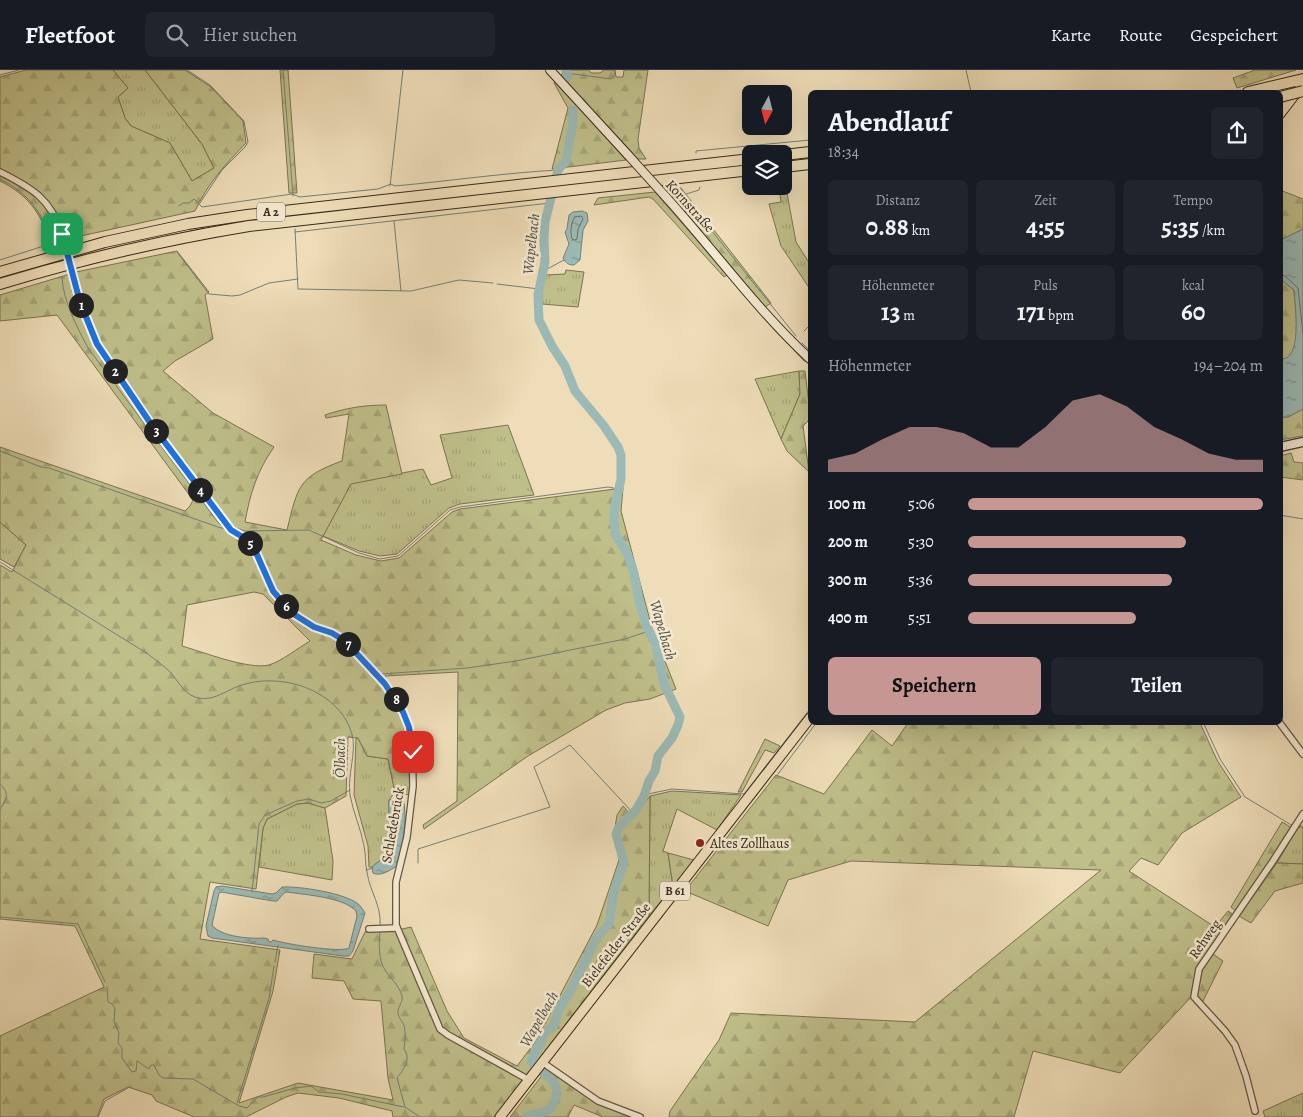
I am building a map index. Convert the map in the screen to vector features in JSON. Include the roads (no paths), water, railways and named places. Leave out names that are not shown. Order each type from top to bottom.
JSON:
[{"type":"highway","points":[[1257,90],[1300,81]]},
{"type":"highway","points":[[1283,96],[1303,91]]},
{"type":"highway","points":[[792,154],[808,152]]},
{"type":"highway","name":"A 2","points":[[0,272],[105,242],[188,224],[299,208],[742,160]]},
{"type":"highway","points":[[792,166],[808,164]]},
{"type":"highway","name":"A 2","points":[[0,284],[100,255],[191,235],[275,223],[742,171]]},
{"type":"main road","points":[[1283,109],[1300,81]]},
{"type":"main road","name":"Bielefelder Straße","points":[[500,1117],[808,721]]},
{"type":"street","name":"Kornstraße","points":[[550,70],[665,196],[774,324],[808,357]]},
{"type":"street","name":"Schledebrück","points":[[0,172],[42,197],[58,220],[80,302],[97,344],[180,464],[231,530],[246,539],[254,548],[273,591],[292,613],[314,627],[332,633],[345,641],[385,684],[403,712],[412,738],[413,786],[407,837],[396,882],[395,895],[398,928],[440,1029],[448,1035],[531,1077]]},
{"type":"street","points":[[1283,446],[1303,442]]},
{"type":"street","points":[[1281,725],[1303,754]]},
{"type":"street","name":"Rehweg","points":[[1254,1111],[1255,1106],[1235,1045],[1194,996],[1194,991],[1198,969],[1303,814]]},
{"type":"street","points":[[369,929],[398,928]]},
{"type":"street","points":[[542,1063],[598,1101],[640,1117]]},
{"type":"water","points":[[582,211],[587,213],[588,221],[583,230],[580,260],[574,265],[570,265],[563,258],[569,244],[565,232],[569,215],[573,212]]},
{"type":"water","points":[[1303,229],[1303,409],[1288,417],[1283,417],[1283,358],[1287,357],[1292,351],[1295,342],[1296,319],[1294,290],[1283,281],[1283,239]]},
{"type":"water","points":[[403,798],[404,832],[397,866],[382,874],[373,873],[372,867],[386,855],[389,847],[391,833],[389,800]]},
{"type":"water","points":[[222,886],[272,894],[282,887],[322,891],[352,900],[365,913],[353,951],[349,956],[212,938],[208,936],[206,926],[216,887]],"holes":[[[221,892],[277,901],[287,892],[324,897],[350,906],[356,911],[357,916],[349,948],[325,949],[273,940],[269,942],[268,939],[264,938],[229,935],[212,925],[219,893]]]},
{"type":"waterway","points":[[0,75],[19,70]]},
{"type":"waterway","points":[[187,70],[210,85],[244,121],[248,142],[222,170],[200,203]]},
{"type":"waterway","points":[[283,70],[293,196]]},
{"type":"waterway","points":[[390,186],[403,70]]},
{"type":"waterway","name":"Wapelbach","points":[[566,70],[568,77]]},
{"type":"waterway","points":[[567,75],[574,74],[611,79],[615,74],[614,70]]},
{"type":"waterway","points":[[966,70],[971,90]]},
{"type":"waterway","name":"Wapelbach","points":[[526,1117],[545,1112],[555,1101],[556,1087],[531,1061],[546,1031],[553,1027],[560,1008],[597,937],[609,924],[614,891],[624,862],[616,834],[619,827],[636,810],[644,796],[655,771],[658,756],[672,738],[680,717],[664,684],[656,645],[647,627],[640,605],[634,573],[627,553],[615,534],[614,510],[621,479],[621,455],[604,426],[575,391],[565,366],[539,320],[538,295],[545,262],[545,222],[558,170],[566,161],[573,122],[573,110]]},
{"type":"waterway","points":[[696,153],[696,151],[808,140]]},
{"type":"waterway","points":[[179,206],[183,203],[189,203],[194,199],[202,207],[292,194],[300,197],[378,189],[391,184],[395,186],[558,170]]},
{"type":"waterway","points":[[0,179],[19,191],[33,205],[44,222],[53,243],[0,260]]},
{"type":"waterway","points":[[700,187],[699,190],[683,195],[796,336]]},
{"type":"waterway","points":[[295,232],[550,203]]},
{"type":"waterway","points":[[394,221],[401,291]]},
{"type":"waterway","points":[[295,229],[298,289],[411,291],[459,280],[493,283]]},
{"type":"waterway","points":[[177,252],[209,294],[240,295],[269,283],[298,279]]},
{"type":"waterway","points":[[544,270],[564,260]]},
{"type":"waterway","points":[[62,277],[68,304],[88,348],[224,528]]},
{"type":"waterway","points":[[497,284],[539,289]]},
{"type":"waterway","points":[[761,314],[804,361]]},
{"type":"waterway","points":[[804,331],[808,327]]},
{"type":"waterway","points":[[802,343],[808,349]]},
{"type":"waterway","points":[[1283,441],[1303,437]]},
{"type":"waterway","points":[[1283,451],[1303,447]]},
{"type":"waterway","points":[[0,451],[41,467],[49,468],[221,528],[226,528]]},
{"type":"waterway","points":[[233,527],[245,531],[309,530],[359,553],[380,559],[398,556],[450,510],[460,507],[608,487],[618,489]]},
{"type":"waterway","points":[[1283,516],[1303,519]]},
{"type":"waterway","name":"Ölbach","points":[[0,562],[148,654],[169,671],[187,693],[195,697],[207,699],[239,686],[255,682],[272,681],[306,688],[321,695],[334,705],[345,718],[352,734],[350,795],[365,849],[366,869],[378,905],[380,927]]},
{"type":"waterway","points":[[381,674],[467,668],[516,661],[625,639],[649,631]]},
{"type":"waterway","points":[[644,796],[672,789],[744,794],[808,712]]},
{"type":"waterway","points":[[778,774],[815,725]]},
{"type":"waterway","points":[[1204,725],[1220,759],[1245,797],[1293,826]]},
{"type":"waterway","points":[[418,863],[418,849],[550,807],[534,767],[570,745],[633,813]]},
{"type":"waterway","points":[[0,784],[6,793],[5,802],[0,809]]},
{"type":"waterway","points":[[252,892],[259,824],[265,815],[297,801],[309,799],[321,803],[331,801],[350,790]]},
{"type":"waterway","points":[[1297,826],[1303,826]]},
{"type":"waterway","name":"Ölbach","points":[[366,870],[373,868]]},
{"type":"waterway","points":[[0,917],[78,924],[105,982]]},
{"type":"waterway","name":"Ölbach","points":[[380,931],[381,961],[402,996],[398,1013],[404,1025],[404,1049],[407,1060],[397,1078],[405,1107],[420,1117]]},
{"type":"waterway","points":[[275,962],[278,945]]},
{"type":"waterway","points":[[237,1103],[269,998],[274,966]]},
{"type":"waterway","points":[[107,987],[108,1002],[115,1008],[114,1022],[119,1033],[118,1043],[122,1048],[122,1058],[132,1072],[136,1071],[137,1061],[149,1069],[151,1065],[154,1065],[159,1075],[163,1078],[193,1079],[239,1106],[247,1108],[258,1097],[311,1086],[319,1092],[342,1094],[404,1107]]},
{"type":"waterway","points":[[98,1117],[105,1101],[128,1088]]},
{"type":"place","name":"Altes Zollhaus","points":[[700,843]]}]
